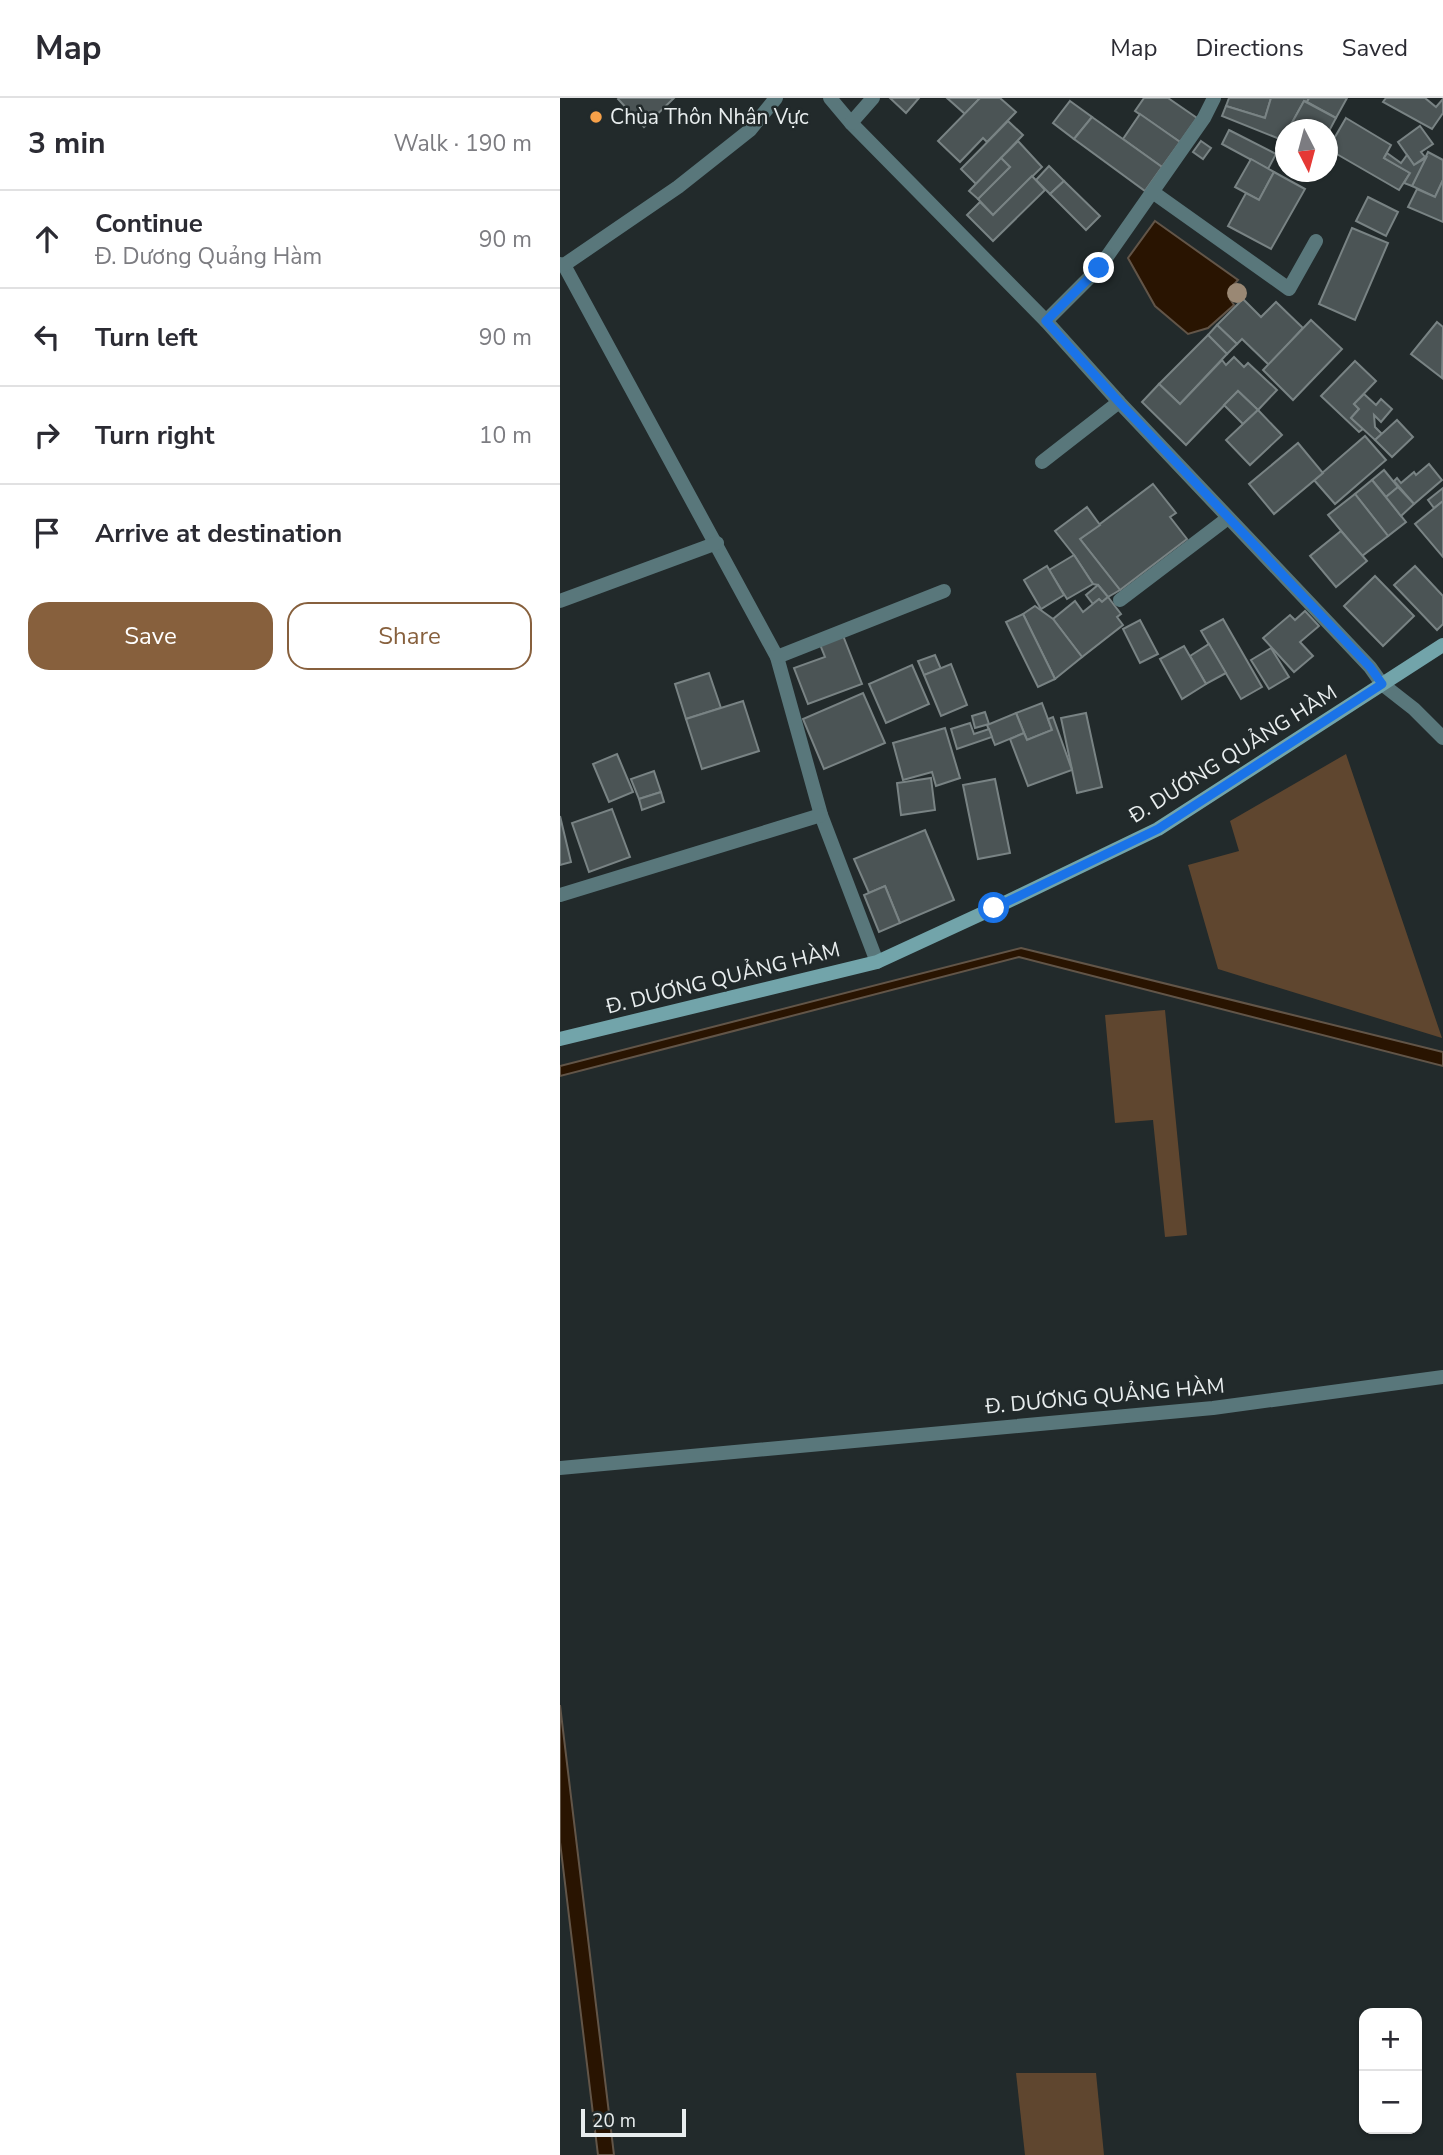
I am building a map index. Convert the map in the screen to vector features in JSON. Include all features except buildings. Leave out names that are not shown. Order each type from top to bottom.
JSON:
[{"type":"main road","name":"Đ. DƯƠNG QUẢNG HÀM","points":[[560,1039],[877,962],[1158,829],[1442,646]]},
{"type":"street","points":[[776,98],[750,130],[678,187],[562,265],[717,543],[777,657],[821,815],[877,962]]},
{"type":"street","points":[[830,98],[851,123],[1046,321],[1370,667],[1382,684],[1414,709],[1443,738]]},
{"type":"street","points":[[851,123],[873,98]]},
{"type":"street","points":[[1046,321],[1099,268],[1154,193],[1204,118],[1214,98]]},
{"type":"street","points":[[1154,193],[1289,289],[1316,241]]},
{"type":"street","points":[[1042,463],[1119,402]]},
{"type":"street","points":[[1120,600],[1228,517]]},
{"type":"street","points":[[560,601],[717,543]]},
{"type":"street","points":[[777,657],[944,591]]},
{"type":"street","points":[[560,895],[821,815]]},
{"type":"street","name":"Đ. DƯƠNG QUẢNG HÀM","points":[[560,1468],[1213,1408],[1443,1377]]},
{"type":"shaded area","points":[[1155,221],[1238,280],[1229,290],[1234,305],[1208,328],[1188,334],[1155,306],[1128,258]]},
{"type":"shaded area","points":[[1346,754],[1442,1038],[1218,969],[1188,865],[1239,851],[1230,821]]},
{"type":"shaded area","points":[[1021,948],[1443,1052],[1443,1066],[1019,957],[560,1076],[560,1066]]},
{"type":"shaded area","points":[[1165,1010],[1187,1235],[1165,1237],[1153,1120],[1115,1123],[1105,1015]]},
{"type":"shaded area","points":[[560,1705],[614,2155],[598,2155],[560,1842]]},
{"type":"shaded area","points":[[1016,2073],[1096,2073],[1104,2155],[1025,2155]]},
{"type":"place","name":"Chùa Thôn Nhân Vực","points":[[596,117]]},
{"type":"route","points":[[994,908],[1158,829],[1382,684],[1370,667],[1046,321],[1099,268]]}]
